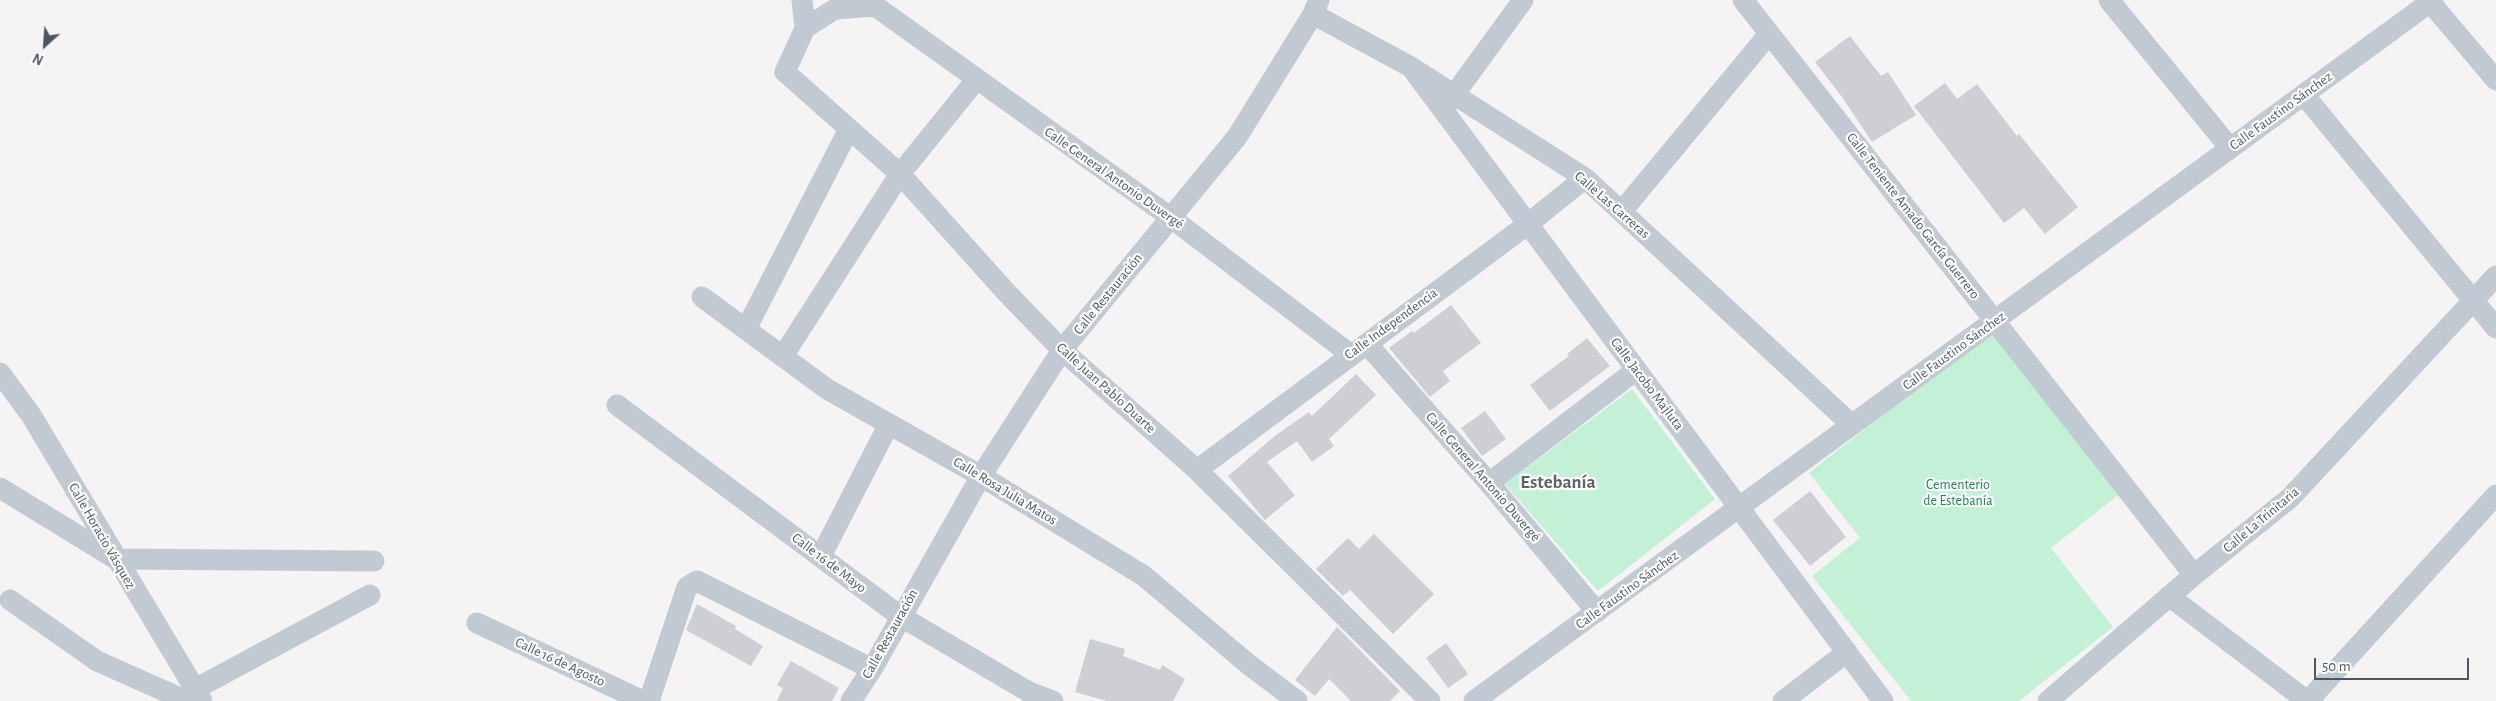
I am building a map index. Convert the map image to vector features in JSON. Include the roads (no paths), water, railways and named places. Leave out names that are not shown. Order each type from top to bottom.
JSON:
[{"type":"street","points":[[802,0],[805,28]]},
{"type":"street","points":[[1449,102],[1523,0]]},
{"type":"street","name":"Calle Teniente Amado García Guerrero","points":[[1743,0],[2194,575]]},
{"type":"street","points":[[2109,0],[2230,148]]},
{"type":"street","points":[[2432,1],[2496,80]]},
{"type":"street","name":"Calle Faustino Sánchez","points":[[1474,701],[2432,1]]},
{"type":"street","name":"Calle General Antonio Duvergé","points":[[805,28],[836,9],[875,6],[976,80],[1358,349],[1490,484],[1597,612]]},
{"type":"street","name":"Calle Jacobo Majluta","points":[[1316,7],[1411,67],[1449,102],[1528,224],[1884,701]]},
{"type":"street","name":"Calle Restauración","points":[[851,701],[872,669],[900,616],[981,476],[1062,350],[1237,136],[1316,7]]},
{"type":"street","name":"Calle Juan Pablo Duarte","points":[[805,28],[785,72],[900,174],[1006,292],[1062,350],[1197,470],[1430,701]]},
{"type":"street","points":[[1622,211],[1769,34]]},
{"type":"street","points":[[783,356],[900,174],[976,80]]},
{"type":"street","points":[[2304,95],[2496,328]]},
{"type":"street","name":"Calle Las Carreras","points":[[1449,102],[1585,178],[1852,425]]},
{"type":"street","points":[[746,329],[849,129]]},
{"type":"street","name":"Calle Independencia","points":[[1197,470],[1528,224],[1585,178]]},
{"type":"street","name":"Calle La Trinitaria","points":[[2048,701],[2194,575],[2290,498],[2496,276]]},
{"type":"street","name":"Calle Rosa Julia Matos","points":[[702,297],[827,389],[981,476],[1144,576],[1248,664],[1297,701]]},
{"type":"street","points":[[1490,484],[1636,370]]},
{"type":"street","name":"Calle Horacio Vásquez","points":[[0,373],[31,415],[116,559],[190,698]]},
{"type":"street","name":"Calle 16 de Mayo","points":[[616,405],[900,616],[1029,692],[1053,701]]},
{"type":"street","points":[[821,556],[889,424]]},
{"type":"street","points":[[0,488],[116,559],[374,561]]},
{"type":"street","points":[[2170,596],[2308,701],[2496,495]]},
{"type":"street","points":[[649,701],[687,587],[697,581],[872,669]]},
{"type":"street","points":[[10,600],[97,660],[190,698],[370,595]]},
{"type":"street","name":"Calle 16 de Agosto","points":[[477,623],[643,701]]},
{"type":"street","points":[[1783,701],[1847,652]]},
{"type":"district","name":"Estebanía","points":[[1558,482]]},
{"type":"park label","name":"Cementerio de Estebanía","points":[[1958,494]]}]
